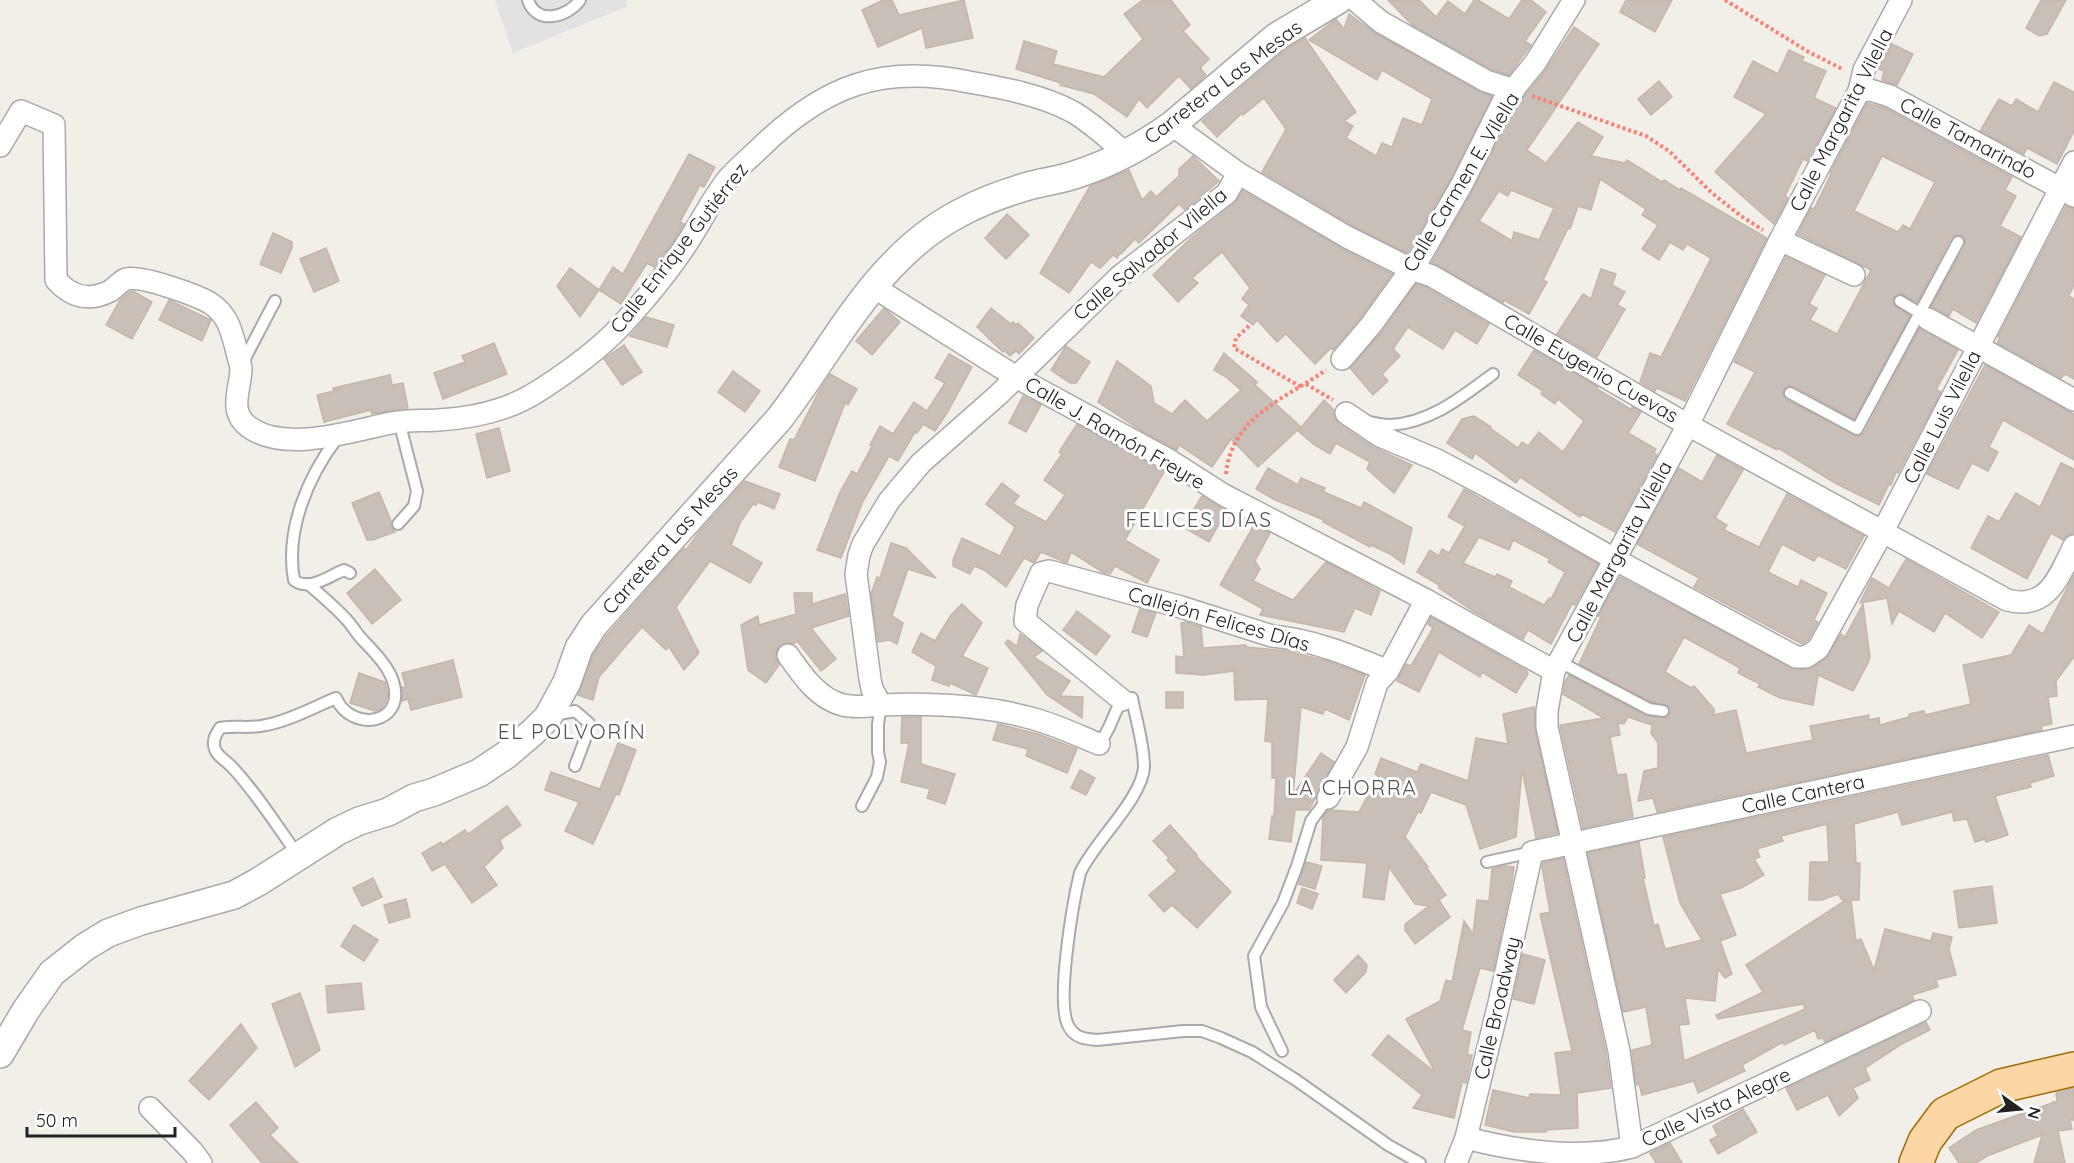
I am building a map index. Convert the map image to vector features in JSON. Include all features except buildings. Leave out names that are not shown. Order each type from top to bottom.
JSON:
[{"type":"main road","points":[[1916,1163],[1924,1141],[1946,1114],[2001,1086],[2074,1069]]},
{"type":"street","name":"Carretera Las Mesas","points":[[0,1054],[26,1010],[52,973],[108,933],[141,921],[234,895],[338,831],[479,773],[506,755],[548,717],[567,682],[579,648],[594,625],[779,419],[851,313],[872,286],[897,260],[934,229],[959,213],[1029,186],[1079,174],[1126,154],[1173,125],[1276,37],[1338,0]]},
{"type":"street","points":[[1355,0],[1381,22],[1486,81],[1514,90]]},
{"type":"street","name":"Calle Carmen E. Vilella","points":[[1342,359],[1371,326],[1411,269],[1462,184],[1503,102],[1535,63],[1574,0]]},
{"type":"street","name":"Calle Margarita Vilella","points":[[1632,1147],[1619,1051],[1547,727],[1547,711],[1557,667],[1688,425],[1860,86],[1901,0]]},
{"type":"street","name":"Calle Enrique Gutiérrez","points":[[0,146],[21,111],[54,125],[56,280],[66,291],[79,296],[94,297],[128,279],[154,281],[209,302],[226,318],[231,327],[241,368],[235,402],[241,418],[250,429],[288,440],[341,434],[399,421],[471,417],[517,403],[540,390],[602,345],[621,326],[691,238],[706,210],[729,178],[786,123],[837,91],[859,82],[884,78],[946,77],[1018,93],[1071,111],[1092,125],[1126,154]]},
{"type":"street","name":"Calle Tamarindo","points":[[1860,86],[1890,96],[2067,192]]},
{"type":"street","name":"Calle Eugenio Cuevas","points":[[1173,125],[1238,173],[1347,237],[1411,269],[1432,276],[1688,425],[2007,600],[2016,602],[2035,600],[2050,590],[2074,546]]},
{"type":"street","name":"Calle Luis Vilella","points":[[1616,560],[1796,657],[1806,657],[1818,649],[1882,533],[1977,348],[2067,192],[2074,162]]},
{"type":"street","name":"Calle Salvador Vilella","points":[[881,705],[872,689],[858,594],[857,564],[863,544],[888,501],[921,463],[998,395],[1120,276],[1227,193],[1238,173]]},
{"type":"street","points":[[1780,240],[1854,275]]},
{"type":"street","name":"Calle J. Ramón Freyre","points":[[872,286],[1016,377],[1169,460],[1224,495],[1557,667]]},
{"type":"street","points":[[1924,316],[1977,348],[2074,400]]},
{"type":"street","points":[[1351,417],[1380,436],[1437,460],[1488,487],[1616,560]]},
{"type":"street","name":"Callejón Felices Días","points":[[1127,699],[1025,621],[1027,605],[1041,573],[1049,571],[1272,636],[1329,649],[1388,671]]},
{"type":"street","points":[[1328,798],[1357,747],[1377,683],[1388,671],[1426,600]]},
{"type":"street","points":[[788,655],[808,681],[830,700],[844,705],[912,704],[993,710],[1034,719],[1099,744]]},
{"type":"street","name":"Calle Cantera","points":[[1532,852],[2074,736]]},
{"type":"street","name":"Calle Broadway","points":[[1456,1163],[1466,1138],[1504,983],[1532,852]]},
{"type":"street","name":"Calle Vista Alegre","points":[[1466,1138],[1503,1147],[1564,1152],[1616,1151],[1632,1147],[1920,1011]]},
{"type":"street","points":[[150,1108],[194,1152],[201,1163]]},
{"type":"lane","points":[[528,0],[540,15],[553,17],[574,8],[580,0]]},
{"type":"lane","points":[[1790,393],[1857,429],[1924,316],[1958,242]]},
{"type":"lane","points":[[241,368],[275,301]]},
{"type":"lane","points":[[1900,302],[1924,316]]},
{"type":"lane","points":[[1351,417],[1389,425],[1420,418],[1451,405],[1493,374]]},
{"type":"lane","points":[[398,524],[414,506],[417,491],[399,421]]},
{"type":"lane","points":[[341,434],[323,456],[300,508],[295,527],[294,580],[299,584],[308,584],[324,580],[344,570],[350,573]]},
{"type":"lane","points":[[298,856],[242,778],[230,764],[218,755],[214,738],[220,728],[233,725],[246,728],[268,725],[336,698],[340,708],[346,713],[358,718],[375,720],[383,718],[392,709],[394,690],[392,680],[377,656],[347,620],[308,584]]},
{"type":"lane","points":[[1557,667],[1649,709],[1663,711]]},
{"type":"lane","points":[[1099,744],[1108,732],[1116,710],[1127,699]]},
{"type":"lane","points":[[1127,699],[1144,768],[1138,785],[1126,806],[1086,859],[1080,873],[1064,984],[1064,1011],[1068,1027],[1074,1034],[1097,1040],[1183,1031],[1202,1031],[1221,1038],[1252,1052],[1388,1145],[1420,1163]]},
{"type":"lane","points":[[862,806],[879,770],[878,724],[881,705]]},
{"type":"lane","points":[[548,717],[575,711],[590,723],[575,766]]},
{"type":"lane","points":[[1281,1051],[1261,1007],[1254,956],[1283,903],[1311,821],[1328,798]]},
{"type":"lane","points":[[1488,862],[1532,852]]},
{"type":"path","points":[[1725,0],[1860,86]]},
{"type":"path","points":[[1514,90],[1646,136],[1670,151],[1712,193],[1741,216],[1780,240]]},
{"type":"path","points":[[1249,326],[1236,338],[1234,348],[1301,387]]},
{"type":"path","points":[[1224,495],[1228,463],[1245,428],[1274,402],[1306,384],[1342,359]]},
{"type":"path","points":[[1306,384],[1325,394],[1351,417]]},
{"type":"shaded area","points":[[495,0],[626,0],[628,6],[513,53]]},
{"type":"district","name":"FELICES DÍAS","points":[[1199,520]]},
{"type":"district","name":"EL POLVORÍN","points":[[572,732]]},
{"type":"district","name":"LA CHORRA","points":[[1352,788]]}]
